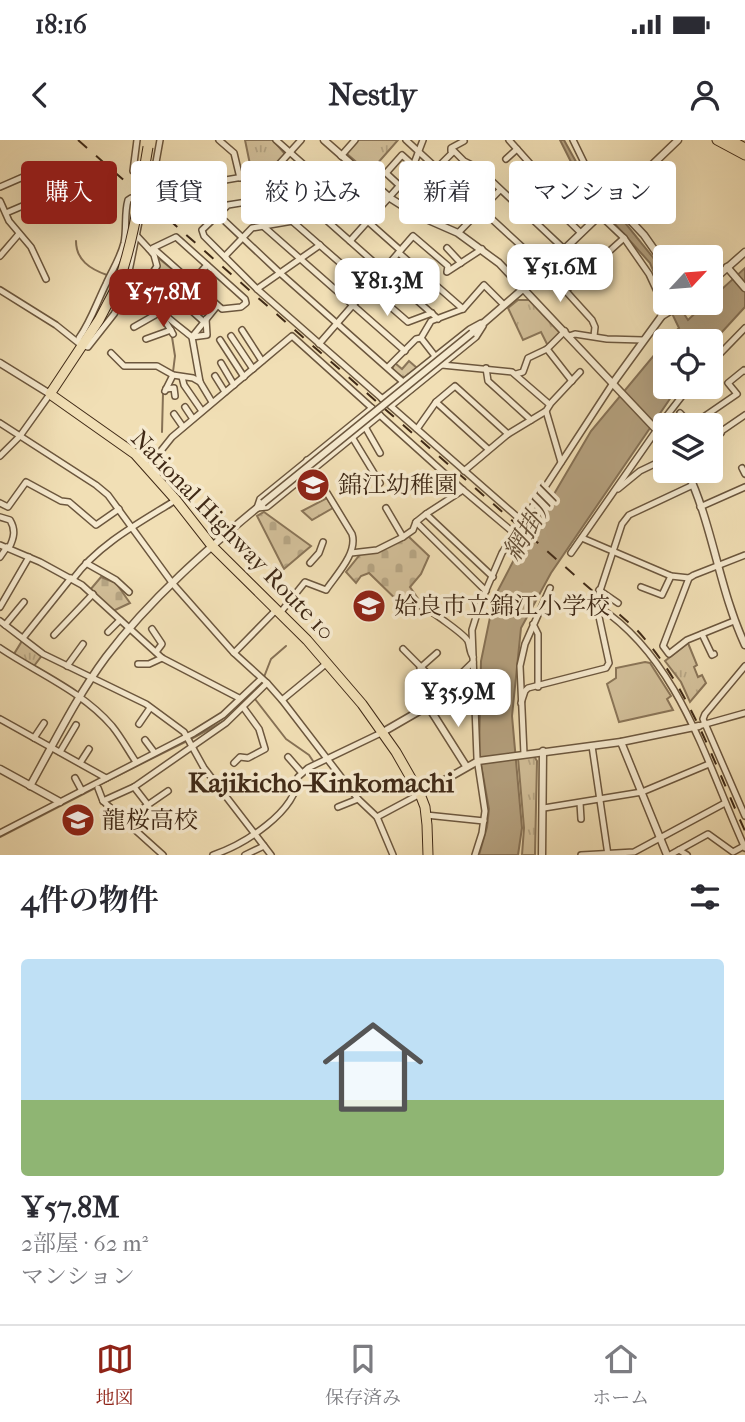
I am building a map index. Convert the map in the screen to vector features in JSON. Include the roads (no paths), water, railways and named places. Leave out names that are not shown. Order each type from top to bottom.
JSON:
[{"type":"highway","points":[[717,140],[745,155]]},
{"type":"highway","points":[[730,140],[745,148]]},
{"type":"highway","points":[[50,394],[99,320],[118,284],[132,234],[148,144]]},
{"type":"highway","name":"National Highway Route 10","points":[[50,394],[127,447],[148,467],[212,546],[279,611],[327,663],[383,732],[420,794],[426,815],[428,855]]},
{"type":"street","points":[[134,161],[137,140]]},
{"type":"street","points":[[155,161],[160,140]]},
{"type":"street","points":[[219,140],[234,153],[240,178],[227,180]]},
{"type":"street","points":[[225,145],[232,140]]},
{"type":"street","points":[[276,140],[299,161]]},
{"type":"street","points":[[282,161],[301,140]]},
{"type":"street","points":[[324,140],[390,198],[417,215],[458,233],[482,249],[524,288],[653,425]]},
{"type":"street","points":[[341,156],[355,140]]},
{"type":"street","points":[[406,140],[429,161]]},
{"type":"street","points":[[414,161],[423,140]]},
{"type":"street","points":[[509,140],[528,161]]},
{"type":"street","points":[[573,140],[582,161]]},
{"type":"street","points":[[656,161],[678,140]]},
{"type":"street","points":[[443,161],[451,148],[464,141]]},
{"type":"street","points":[[506,159],[517,149]]},
{"type":"street","points":[[451,151],[478,168],[509,198]]},
{"type":"street","points":[[399,185],[386,173],[402,155],[409,161]]},
{"type":"street","points":[[0,187],[21,178]]},
{"type":"street","points":[[385,203],[399,187]]},
{"type":"street","points":[[495,195],[500,190]]},
{"type":"street","points":[[0,290],[57,325],[81,345],[88,347],[114,314],[124,296],[141,203],[131,198],[128,200],[128,224],[119,261],[79,338],[81,345]]},
{"type":"street","points":[[0,201],[18,235],[31,247],[46,279]]},
{"type":"street","points":[[6,213],[21,207]]},
{"type":"street","points":[[495,220],[545,268],[592,320],[594,336]]},
{"type":"street","points":[[227,223],[279,273],[411,389]]},
{"type":"street","points":[[209,224],[202,230],[204,236],[219,249],[227,261],[522,521]]},
{"type":"street","points":[[227,261],[226,255],[252,228],[275,224]]},
{"type":"street","points":[[296,224],[408,322],[432,313]]},
{"type":"street","points":[[331,224],[438,319]]},
{"type":"street","points":[[350,241],[365,224]]},
{"type":"street","points":[[371,224],[463,309]]},
{"type":"street","points":[[458,233],[467,224]]},
{"type":"street","points":[[537,224],[564,249]]},
{"type":"street","points":[[572,224],[581,233]]},
{"type":"street","points":[[30,786],[92,678],[130,628],[173,584],[212,546],[472,333],[591,224]]},
{"type":"street","points":[[610,224],[624,238],[649,274],[662,302],[661,317]]},
{"type":"street","points":[[633,224],[653,248]]},
{"type":"street","points":[[263,226],[405,351]]},
{"type":"street","points":[[0,256],[18,235]]},
{"type":"street","points":[[136,235],[151,248],[192,282],[222,309],[241,307],[246,303],[245,299],[176,237],[151,248]]},
{"type":"street","points":[[319,344],[413,236],[448,266],[447,271]]},
{"type":"street","points":[[565,291],[624,238]]},
{"type":"street","points":[[257,289],[320,245]]},
{"type":"street","points":[[151,248],[157,266],[145,285],[147,292],[164,313],[191,337],[200,383],[212,402]]},
{"type":"street","points":[[447,248],[461,263]]},
{"type":"street","points":[[432,281],[482,249]]},
{"type":"street","points":[[723,271],[745,252]]},
{"type":"street","points":[[192,282],[207,265]]},
{"type":"street","points":[[727,267],[745,288]]},
{"type":"street","points":[[153,276],[205,320],[208,335],[191,337]]},
{"type":"street","points":[[387,367],[421,338],[431,321],[463,309],[484,285],[504,305]]},
{"type":"street","points":[[191,337],[218,306]]},
{"type":"street","points":[[134,327],[164,313]]},
{"type":"street","points":[[146,339],[172,332],[164,319],[164,313]]},
{"type":"street","points":[[475,855],[484,821],[484,804],[478,761],[472,630],[486,591],[514,533],[643,340],[664,315]]},
{"type":"street","points":[[382,399],[470,329],[487,320]]},
{"type":"street","points":[[391,406],[476,337],[487,320]]},
{"type":"street","points":[[723,351],[745,328]]},
{"type":"street","points":[[242,330],[262,361]]},
{"type":"street","points":[[421,338],[442,365],[486,368],[516,374],[523,372],[528,358],[547,349],[567,334],[643,340]]},
{"type":"street","points":[[148,467],[172,437],[292,336],[514,533]]},
{"type":"street","points":[[232,337],[253,369]]},
{"type":"street","points":[[219,340],[244,377]]},
{"type":"street","points":[[547,349],[572,381]]},
{"type":"street","points":[[111,353],[124,366],[161,367],[173,375],[193,378],[200,383]]},
{"type":"street","points":[[161,367],[162,357]]},
{"type":"street","points":[[0,363],[50,394],[20,436],[0,456]]},
{"type":"street","points":[[221,363],[234,385]]},
{"type":"street","points":[[486,368],[488,381],[531,420]]},
{"type":"street","points":[[709,413],[737,394],[728,383],[745,371]]},
{"type":"street","points":[[464,471],[508,434],[546,411],[549,404],[580,372]]},
{"type":"street","points":[[516,374],[549,404]]},
{"type":"street","points":[[173,375],[166,390],[174,388],[175,396]]},
{"type":"street","points":[[215,376],[225,392]]},
{"type":"street","points":[[182,377],[184,385],[202,411]]},
{"type":"street","points":[[417,429],[436,402],[454,386],[508,434]]},
{"type":"street","points":[[669,413],[680,399]]},
{"type":"street","points":[[436,402],[488,449]]},
{"type":"street","points":[[185,407],[192,419]]},
{"type":"street","points":[[260,506],[260,499],[372,408]]},
{"type":"street","points":[[546,411],[562,463]]},
{"type":"street","points":[[174,414],[183,427]]},
{"type":"street","points":[[260,506],[267,507],[380,415]]},
{"type":"street","points":[[723,432],[745,415]]},
{"type":"street","points":[[359,418],[380,453]]},
{"type":"street","points":[[0,423],[108,495],[173,584],[234,653],[282,700],[358,799],[377,817],[393,855]]},
{"type":"street","points":[[571,553],[653,435]]},
{"type":"street","points":[[352,437],[380,483]]},
{"type":"street","points":[[234,653],[279,611],[305,582],[326,590],[351,554],[354,538],[307,460]]},
{"type":"street","points":[[610,495],[653,464]]},
{"type":"street","points":[[0,503],[8,507],[26,482],[61,500],[65,499],[96,525],[118,509]]},
{"type":"street","points":[[521,704],[525,691],[606,668],[608,663],[596,603],[622,524],[629,515],[693,485],[734,621],[745,645]]},
{"type":"street","points":[[701,507],[745,487]]},
{"type":"street","points":[[351,554],[376,550],[403,537],[413,530],[426,514],[463,489]]},
{"type":"street","points":[[23,638],[86,563],[132,527],[176,500]]},
{"type":"street","points":[[386,508],[403,537]]},
{"type":"street","points":[[426,514],[493,577]]},
{"type":"street","points":[[0,517],[9,519],[14,537],[0,556]]},
{"type":"street","points":[[416,523],[486,591]]},
{"type":"street","points":[[582,538],[671,576],[689,578],[745,555]]},
{"type":"street","points":[[310,563],[319,553],[323,542]]},
{"type":"street","points":[[5,547],[72,579],[93,594],[162,657],[239,698]]},
{"type":"street","points":[[0,607],[29,557]]},
{"type":"street","points":[[86,563],[116,580],[129,592]]},
{"type":"street","points":[[641,587],[662,595],[671,576]]},
{"type":"street","points":[[689,578],[663,646],[669,654],[687,640],[734,621]]},
{"type":"street","points":[[522,754],[520,666],[525,644],[550,588]]},
{"type":"street","points":[[599,590],[618,603]]},
{"type":"street","points":[[54,635],[93,594]]},
{"type":"street","points":[[24,602],[3,623],[43,654],[171,721],[187,735],[204,768],[271,855]]},
{"type":"street","points":[[421,606],[433,611],[467,639],[475,659]]},
{"type":"street","points":[[598,607],[637,642],[676,693],[699,726],[745,816]]},
{"type":"street","points":[[46,612],[53,619]]},
{"type":"street","points":[[108,632],[120,620]]},
{"type":"street","points":[[533,624],[538,634],[538,687]]},
{"type":"street","points":[[152,629],[162,644],[156,652]]},
{"type":"street","points":[[702,634],[712,655],[714,654]]},
{"type":"street","points":[[67,666],[83,643]]},
{"type":"street","points":[[0,648],[80,698],[111,726],[136,762]]},
{"type":"street","points":[[402,649],[445,691]]},
{"type":"street","points":[[421,668],[437,653]]},
{"type":"street","points":[[138,664],[149,664],[162,657]]},
{"type":"street","points":[[213,855],[227,853],[283,812],[298,789],[302,773],[429,705],[475,659]]},
{"type":"street","points":[[282,700],[327,663]]},
{"type":"street","points":[[621,742],[669,855],[708,834],[733,852],[744,847],[709,764],[699,726],[705,714],[745,666]]},
{"type":"street","points":[[0,833],[223,715],[239,698],[264,681]]},
{"type":"street","points":[[103,800],[134,787],[226,723],[264,681]]},
{"type":"street","points":[[419,689],[466,766]]},
{"type":"street","points":[[234,763],[240,757],[248,758],[265,749],[259,729],[243,707]]},
{"type":"street","points":[[139,724],[150,708]]},
{"type":"street","points":[[377,817],[478,761],[621,742],[699,726],[745,713]]},
{"type":"street","points":[[0,719],[106,778]]},
{"type":"street","points":[[34,738],[44,723]]},
{"type":"street","points":[[60,752],[76,725]]},
{"type":"street","points":[[145,740],[154,752]]},
{"type":"street","points":[[592,746],[608,854]]},
{"type":"street","points":[[80,764],[89,749]]},
{"type":"street","points":[[542,855],[543,751]]},
{"type":"street","points":[[289,757],[302,773]]},
{"type":"street","points":[[544,808],[642,792],[709,764]]},
{"type":"street","points":[[0,769],[60,802]]},
{"type":"street","points":[[75,778],[82,791]]},
{"type":"street","points":[[134,787],[148,805]]},
{"type":"street","points":[[98,788],[103,800],[163,855]]},
{"type":"street","points":[[139,811],[168,791]]},
{"type":"street","points":[[737,797],[745,792]]},
{"type":"street","points":[[338,807],[358,799]]},
{"type":"street","points":[[580,803],[581,819]]},
{"type":"street","points":[[581,855],[634,853],[725,803]]},
{"type":"street","points":[[426,815],[484,821]]},
{"type":"street","points":[[245,855],[264,846]]},
{"type":"street","points":[[680,850],[687,855]]},
{"type":"waterway","points":[[76,241],[81,259],[107,275]]},
{"type":"waterway","points":[[132,278],[138,283]]},
{"type":"waterway","points":[[139,286],[146,302],[155,312]]},
{"type":"waterway","points":[[172,337],[175,356],[173,372]]},
{"type":"waterway","points":[[162,432],[163,393]]},
{"type":"waterway","points":[[264,677],[271,659],[286,646]]},
{"type":"waterway","points":[[237,708],[261,684]]},
{"type":"waterway","points":[[255,699],[286,739],[309,755],[313,761]]},
{"type":"waterway","points":[[191,739],[226,720]]},
{"type":"waterway","points":[[99,785],[185,742]]},
{"type":"waterway","points":[[0,837],[95,788]]},
{"type":"railway","points":[[78,140],[636,629],[655,651],[685,700],[745,831]]},
{"type":"place","name":"錦江幼稚園","points":[[313,485]]},
{"type":"place","name":"姶良市立錦江小学校","points":[[369,606]]},
{"type":"place","name":"龍桜高校","points":[[78,820]]},
{"type":"district","name":"Kajikicho-Kinkomachi","points":[[321,782]]},
{"type":"water label","name":"網掛川","points":[[530,525]]}]
